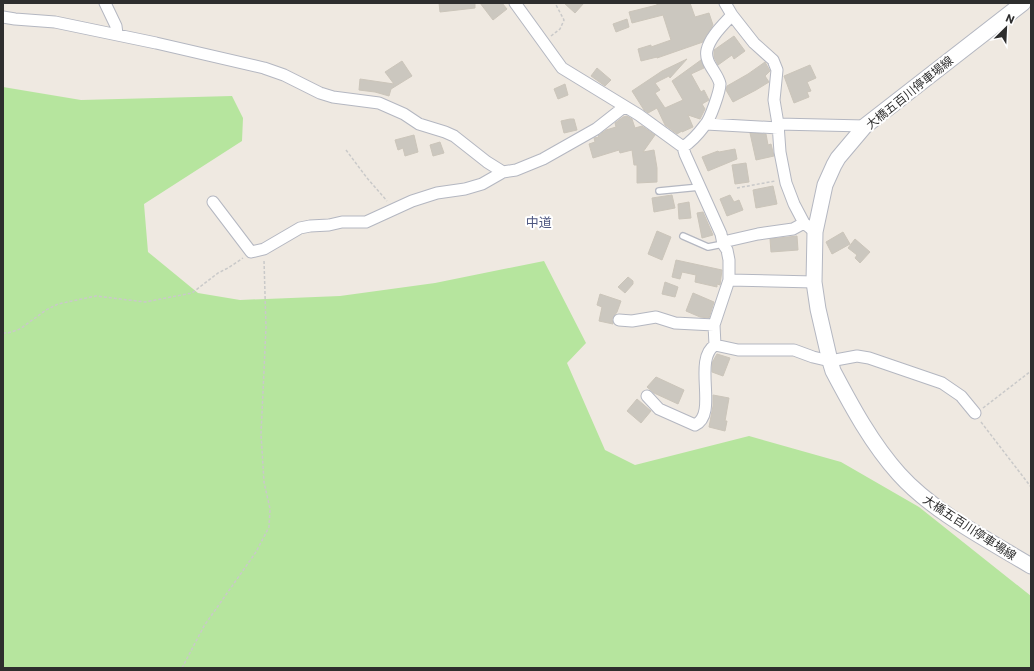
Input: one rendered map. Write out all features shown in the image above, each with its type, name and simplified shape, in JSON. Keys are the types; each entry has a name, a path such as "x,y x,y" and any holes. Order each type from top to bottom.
{"main road":[{"name":"大橋五百川停車場線","path":"1023,3 865,126 838,158 829,174 822,198 810,227 814,282 818,309 830,361 838,381 880,452 900,475 918,492 940,509 1031,566"}],"street":[{"path":"105,3 116,26 117,34"},
{"path":"515,3 562,68 639,115 683,147 721,234 729,260 729,280 714,325 715,345"},
{"path":"723,243 758,234 810,227 794,204 785,180 774,100 777,70 773,60 754,43 732,15 725,3"},
{"path":"683,147 706,124 718,94 720,83 708,59 706,51 710,42 732,15"},
{"path":"3,17 55,22 117,34 264,68 284,75 320,93 333,97 369,101 385,105 404,114 419,124 454,136 487,162 503,172"},
{"path":"213,202 251,252 264,249 300,228 342,222 366,222 412,201 437,193 464,189 482,184 503,172 516,170 543,159 596,129 624,107"},
{"path":"706,124 865,126"},
{"path":"729,280 814,282"},
{"path":"618,320 632,321 656,317 675,323 714,325"},
{"path":"715,345 738,350 794,350 830,361 858,356 869,358 950,387 961,396 975,413"},
{"path":"647,396 659,409 695,425 698,424 702,418 705,408 705,373 707,356 711,348 715,345"}],"lane":[{"path":"660,191 700,187"},
{"path":"683,236 708,247 723,243"}],"path":[{"path":"544,43 560,29 564,20 555,3"},
{"path":"346,150 393,209"},
{"path":"737,188 785,180"},
{"path":"182,668 204,626 256,552 269,527 270,509 264,482 262,434 266,327 264,249"},
{"path":"3,333 20,329 46,310 58,304 96,296 145,302 192,293 218,273 251,252"},
{"path":"1031,371 975,413 1031,487"}],"green space":[{"path":"3,87 81,100 232,96 243,118 242,141 144,204 148,252 198,293 240,300 340,296 435,283 544,261 586,343 567,363 605,450 635,465 749,436 841,462 919,507 1031,596 1031,668 3,668"}],"building":[{"path":"439,3 475,3 475,8 440,12"},
{"path":"480,3 502,3 507,9 493,20"},
{"path":"564,3 584,3 575,13"},
{"path":"657,3 690,3 695,17 709,13 713,25 703,42 657,58 641,61 638,49 651,45 651,47 671,40 663,15 632,23 629,12 657,5"},
{"path":"627,19 629,27 616,32 613,24"},
{"path":"734,36 745,51 734,59 732,55 718,65 714,57 714,50"},
{"path":"687,59 670,78 669,76 655,83 660,90 655,93 665,108 683,100 672,81 701,60 704,68 691,74 701,92 704,90 709,100 702,104 705,109 700,119 688,115 693,127 677,134 665,125 657,108 648,113 644,110 632,91 662,71"},
{"path":"402,61 412,76 391,89 389,96 359,90 360,79 394,84 385,72"},
{"path":"765,62 770,71 765,76 769,82 733,102 726,90 727,86"},
{"path":"810,65 816,78 807,82 811,91 807,92 809,97 794,103 784,76"},
{"path":"597,68 611,80 605,86 591,76"},
{"path":"565,84 568,95 558,99 554,89"},
{"path":"627,116 632,119 635,128 642,126 655,135 643,152 654,150 657,168 657,182 637,183 637,165 634,165 632,150 620,153 619,150 593,158 589,144 595,142 594,138 599,137 598,136 606,130 616,127 615,123"},
{"path":"574,119 577,130 564,133 561,121"},
{"path":"750,133 766,134 768,145 771,144 774,156 756,160"},
{"path":"414,135 418,152 405,156 403,148 398,150 395,140"},
{"path":"440,142 444,153 433,156 430,145"},
{"path":"735,149 737,159 708,171 702,157 718,151"},
{"path":"746,163 749,182 735,184 732,165"},
{"path":"773,186 777,204 756,208 753,190"},
{"path":"672,195 675,208 654,212 652,198"},
{"path":"730,195 734,202 739,200 743,210 727,216 720,199"},
{"path":"689,202 691,218 679,219 678,204"},
{"path":"703,212 713,235 702,238 697,213"},
{"path":"657,231 671,237 662,260 648,254"},
{"path":"843,232 850,244 832,254 826,242"},
{"path":"797,236 798,250 771,252 770,239"},
{"path":"855,239 870,252 860,263 855,258 857,255 848,248"},
{"path":"676,260 722,270 720,285 717,284 717,287 695,282 696,275 682,272 680,279 672,277"},
{"path":"628,277 633,281 633,284 625,293 618,287"},
{"path":"665,282 678,287 675,297 662,294"},
{"path":"693,293 714,302 709,318 700,317 686,311"},
{"path":"600,294 621,301 617,312 612,319 613,324 599,321 602,307 597,305"},
{"path":"717,354 730,358 723,376 712,372 712,363"},
{"path":"656,377 684,390 678,404 654,393 647,387"},
{"path":"713,395 729,398 725,421 727,421 725,431 709,427 713,406"},
{"path":"637,399 651,411 641,423 627,411"}],"district":[{"name":"中道","path":"539,222"}]}
